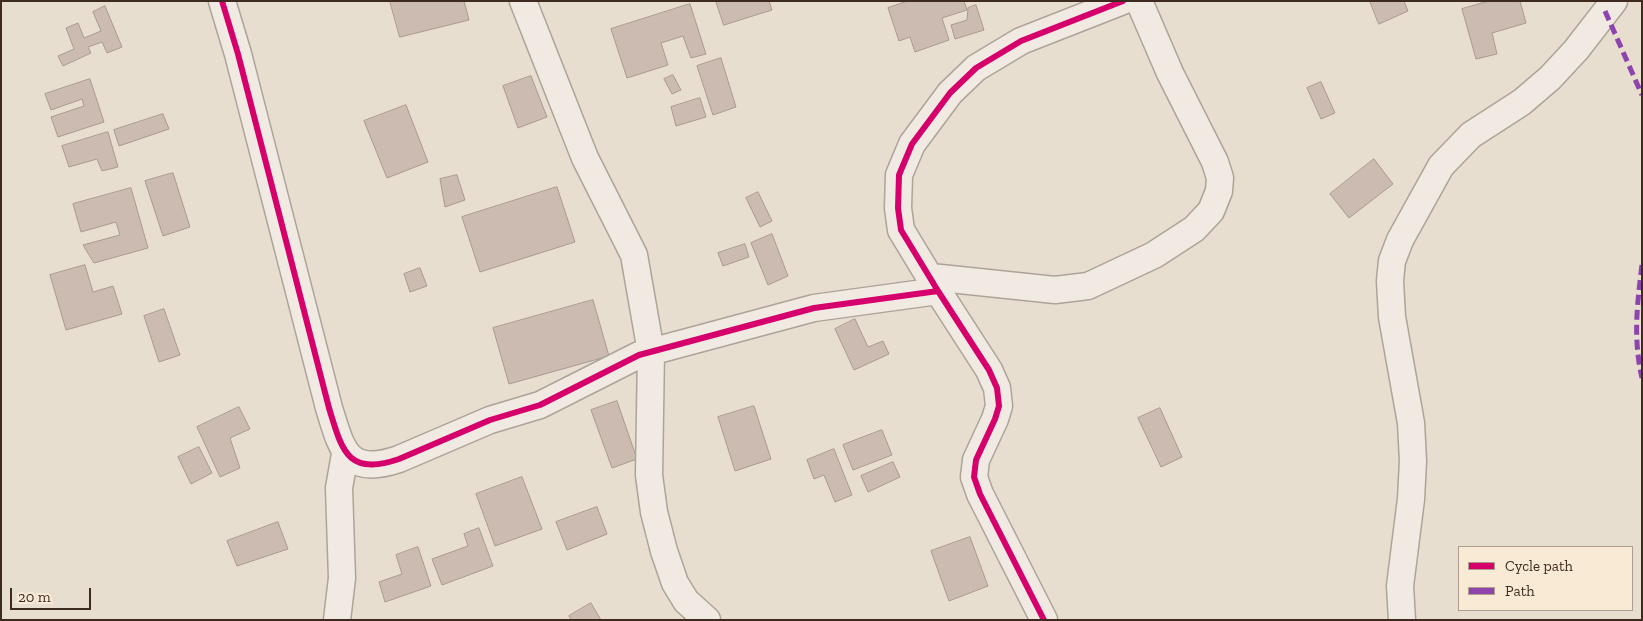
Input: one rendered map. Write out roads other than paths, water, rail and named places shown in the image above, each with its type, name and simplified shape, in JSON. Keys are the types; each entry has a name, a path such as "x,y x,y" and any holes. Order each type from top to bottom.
{"street":[{"path":"222,1 238,54 339,442 345,454 368,466 384,464 490,420 540,404 615,366 651,352 814,308 935,284 1055,290 1088,286 1154,255 1194,229 1211,211 1219,191 1220,178 1215,162 1170,73 1139,1"},
{"path":"523,1 585,158 634,255 651,352 648,475 654,512 675,583 698,618"},
{"path":"1044,620 980,494 974,476 976,460 999,406 997,388 989,370 901,230 898,208 899,175 912,144 950,92 976,68 1021,41 1123,1"},
{"path":"1402,620 1400,586 1411,499 1413,461 1411,423 1392,318 1390,281 1392,261 1400,240 1441,166 1471,135 1522,102 1550,78 1576,50 1614,1"},
{"path":"337,620 342,578 339,488 345,454"}]}
